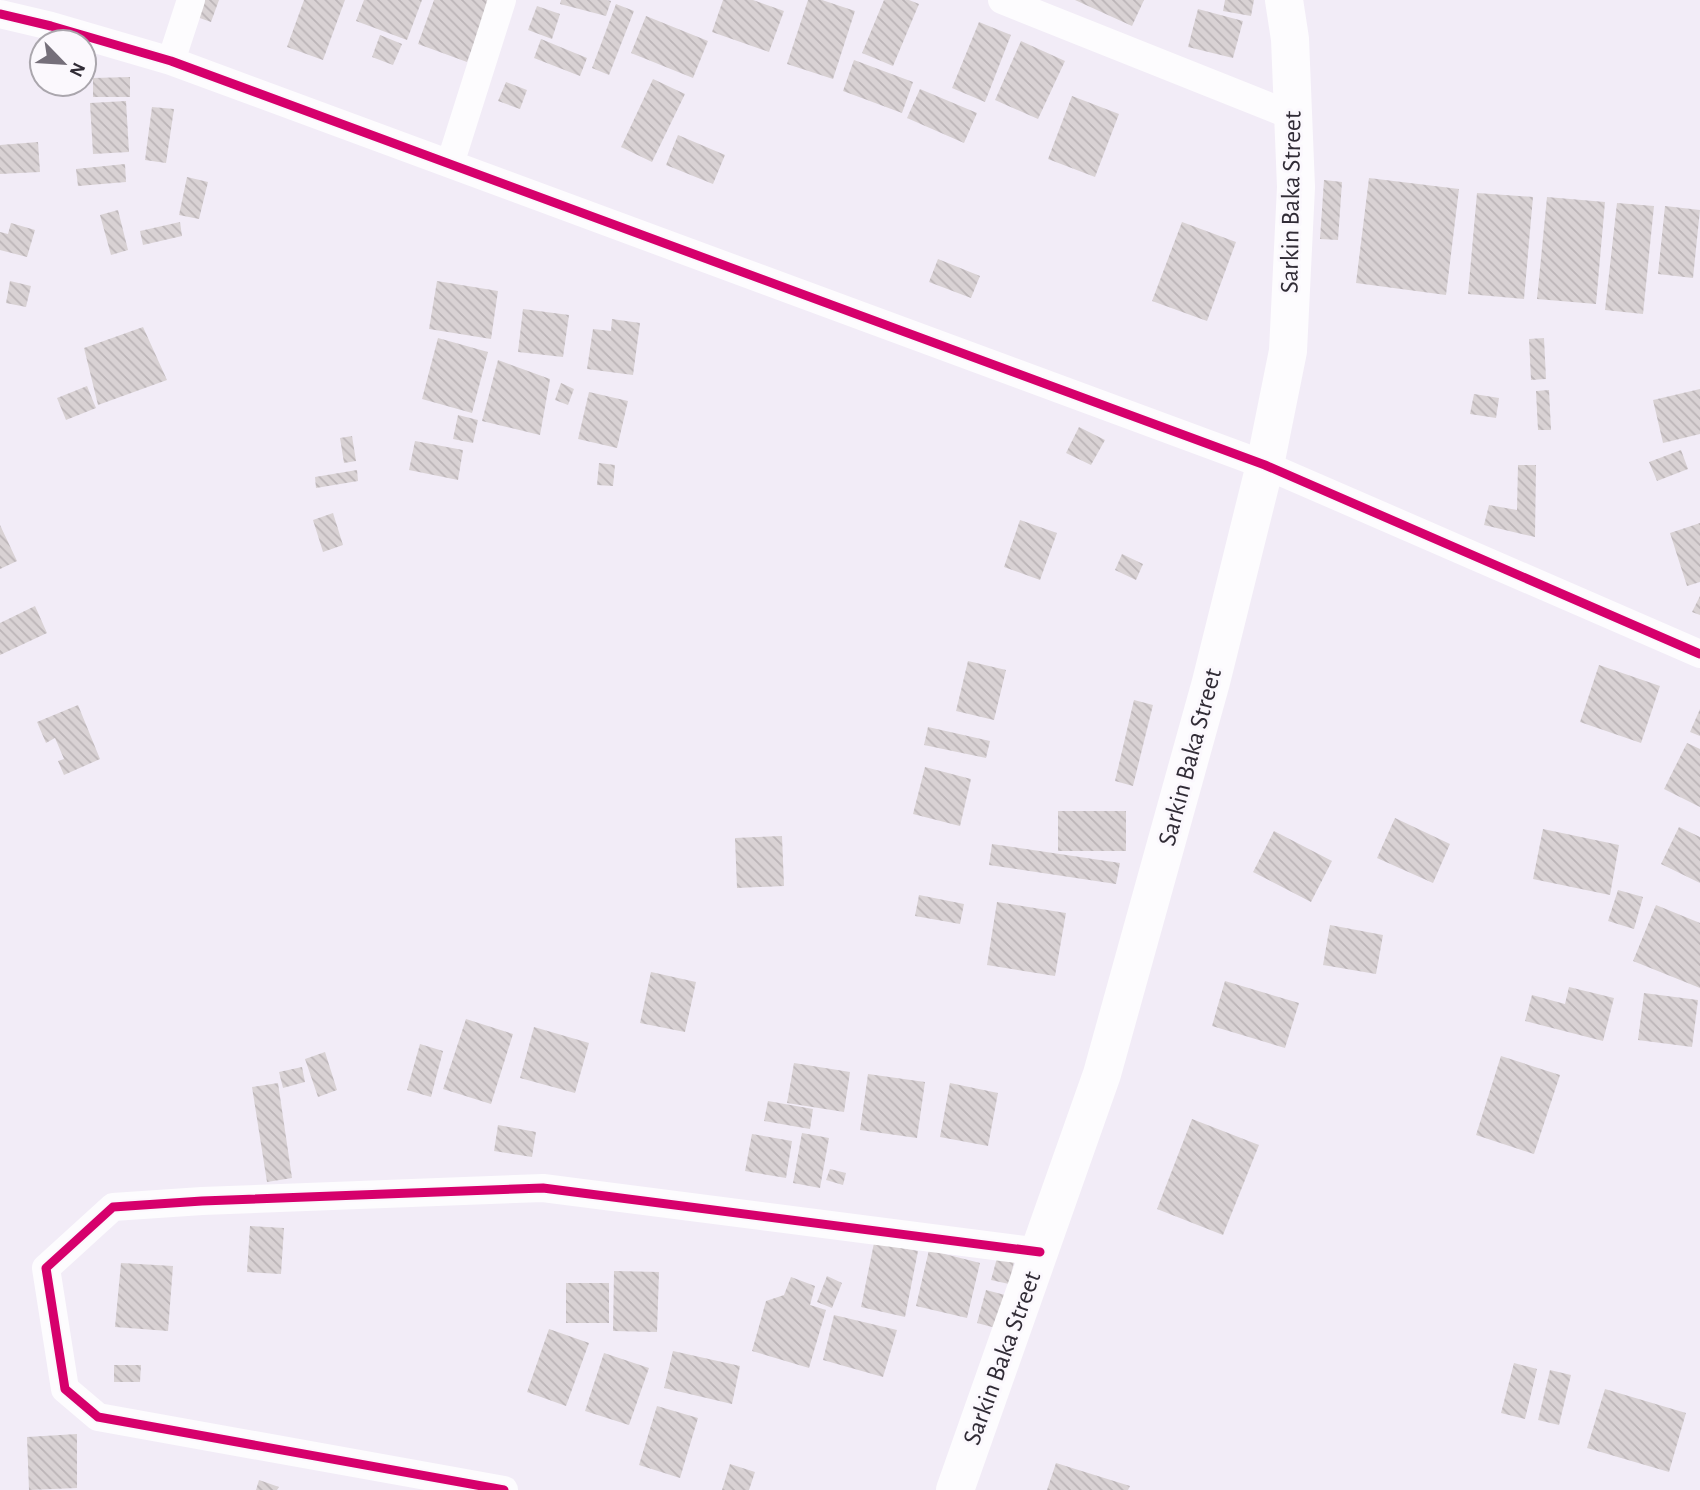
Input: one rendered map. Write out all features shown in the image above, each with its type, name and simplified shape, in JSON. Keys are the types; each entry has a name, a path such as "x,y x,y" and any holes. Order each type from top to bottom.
{"street":[{"path":"171,61 191,0"},
{"path":"450,164 502,0"},
{"path":"1002,0 1293,116"},
{"name":"Sarkin Baka Street","path":"956,1490 1102,1074 1211,682 1265,465 1288,351 1296,187 1290,38 1284,0"},
{"path":"0,14 171,61 1265,465 1700,654"},
{"path":"504,1490 98,1417 65,1390 46,1268 113,1207 543,1188 1040,1252"}],"building":[{"path":"200,0 219,0 211,22 194,16"},
{"path":"304,0 345,0 323,60 287,47"},
{"path":"364,0 422,0 407,40 356,21"},
{"path":"434,0 490,0 467,62 418,44"},
{"path":"561,0 611,1 606,16 560,4"},
{"path":"723,0 753,0 784,11 769,52 712,32"},
{"path":"808,0 822,0 855,11 833,79 787,64"},
{"path":"884,0 909,0 919,4 893,66 862,53"},
{"path":"1075,0 1144,0 1132,26"},
{"path":"1225,0 1254,0 1251,16 1223,11"},
{"path":"616,4 634,11 609,75 592,68"},
{"path":"537,6 560,14 552,39 528,30"},
{"path":"1198,9 1243,21 1233,58 1188,47"},
{"path":"646,16 708,41 693,78 631,53"},
{"path":"979,22 1011,35 985,102 952,88"},
{"path":"380,35 402,44 393,65 372,57"},
{"path":"541,39 587,58 580,76 534,58"},
{"path":"1021,41 1065,61 1038,119 995,100"},
{"path":"854,60 913,82 902,113 843,91"},
{"path":"130,77 130,97 98,97 98,78"},
{"path":"653,79 685,94 652,162 621,147"},
{"path":"506,82 527,90 520,109 498,101"},
{"path":"920,89 977,113 964,143 907,118"},
{"path":"1072,96 1119,114 1095,177 1048,159"},
{"path":"126,101 129,152 93,154 90,103"},
{"path":"152,107 174,109 166,163 145,160"},
{"path":"678,135 725,155 713,184 666,165"},
{"path":"38,142 40,172 0,174 0,145"},
{"path":"125,164 126,182 78,186 76,169"},
{"path":"187,177 208,182 199,219 179,215"},
{"path":"1369,178 1459,189 1446,295 1356,283"},
{"path":"1324,180 1342,182 1338,240 1320,239"},
{"path":"1477,193 1533,197 1524,299 1468,294"},
{"path":"1547,197 1605,202 1596,304 1537,299"},
{"path":"1617,203 1654,206 1643,314 1605,310"},
{"path":"1665,206 1700,210 1693,278 1658,274"},
{"path":"118,210 128,250 111,255 100,215"},
{"path":"180,222 182,236 143,245 140,231"},
{"path":"1182,222 1236,242 1207,321 1152,301"},
{"path":"11,223 35,230 27,257 0,250 0,232 8,234"},
{"path":"938,259 980,276 971,298 929,282"},
{"path":"10,281 31,286 26,307 6,303"},
{"path":"437,281 498,291 491,339 429,329"},
{"path":"523,309 569,315 563,357 518,352"},
{"path":"612,319 640,323 633,375 587,369 593,329 611,331"},
{"path":"143,327 167,380 98,405 84,348"},
{"path":"438,338 488,352 472,413 422,399"},
{"path":"1544,338 1546,379 1531,380 1529,339"},
{"path":"498,360 550,379 540,435 482,421"},
{"path":"561,383 574,389 568,405 555,400"},
{"path":"87,386 96,408 66,420 57,398"},
{"path":"1700,389 1700,434 1663,443 1653,400"},
{"path":"1549,390 1551,430 1538,430 1536,391"},
{"path":"589,392 628,401 617,448 578,439"},
{"path":"1474,394 1499,398 1496,418 1470,414"},
{"path":"458,415 478,420 473,443 453,439"},
{"path":"1079,427 1105,440 1091,465 1066,453"},
{"path":"352,436 356,461 344,463 340,438"},
{"path":"415,441 463,450 458,480 409,470"},
{"path":"1681,450 1688,469 1657,481 1649,462"},
{"path":"599,463 615,465 613,486 597,485"},
{"path":"1518,465 1536,465 1535,537 1484,525 1489,505 1517,510"},
{"path":"357,470 358,481 316,488 315,477"},
{"path":"333,513 343,545 323,552 313,520"},
{"path":"1020,520 1057,533 1040,580 1004,567"},
{"path":"1700,523 1700,582 1687,586 1670,533"},
{"path":"0,525 17,561 0,569"},
{"path":"1122,554 1143,564 1136,580 1115,570"},
{"path":"1700,596 1700,615 1692,612"},
{"path":"35,606 47,633 0,655 0,623"},
{"path":"968,661 1006,670 994,720 956,711"},
{"path":"1599,665 1660,686 1641,743 1580,722"},
{"path":"1134,700 1153,705 1133,786 1115,781"},
{"path":"78,705 100,759 64,775 58,761 64,759 55,738 46,743 37,722"},
{"path":"1700,709 1700,736 1690,732"},
{"path":"928,727 990,741 986,758 924,745"},
{"path":"1687,743 1700,749 1700,807 1664,789"},
{"path":"925,767 971,779 960,826 913,814"},
{"path":"1058,811 1126,811 1126,851 1058,851"},
{"path":"1395,818 1450,844 1433,883 1377,858"},
{"path":"1679,827 1700,837 1700,883 1661,864"},
{"path":"1543,829 1619,845 1610,895 1533,879"},
{"path":"1274,831 1332,861 1311,902 1253,872"},
{"path":"782,836 784,886 737,888 735,838"},
{"path":"992,844 1120,863 1116,884 989,865"},
{"path":"1618,890 1643,897 1634,929 1608,921"},
{"path":"919,895 964,904 960,924 915,916"},
{"path":"997,902 1066,913 1055,976 987,965"},
{"path":"1656,905 1700,923 1700,988 1633,961"},
{"path":"1330,925 1383,935 1376,974 1323,965"},
{"path":"651,972 696,982 685,1032 640,1023"},
{"path":"1225,981 1299,1003 1285,1048 1212,1026"},
{"path":"1569,987 1614,998 1603,1041 1525,1021 1532,995 1565,1004"},
{"path":"1644,993 1698,1000 1692,1047 1638,1040"},
{"path":"466,1019 513,1034 491,1104 443,1089"},
{"path":"534,1027 589,1043 575,1093 520,1078"},
{"path":"420,1044 443,1051 431,1097 407,1090"},
{"path":"325,1052 337,1090 318,1097 305,1059"},
{"path":"1501,1056 1560,1075 1534,1154 1476,1135"},
{"path":"794,1063 850,1072 844,1112 787,1103"},
{"path":"302,1067 305,1082 283,1088 279,1072"},
{"path":"868,1074 925,1082 917,1138 860,1130"},
{"path":"278,1083 292,1178 267,1182 252,1087"},
{"path":"950,1083 998,1093 988,1146 940,1137"},
{"path":"768,1101 813,1109 810,1129 764,1121"},
{"path":"1192,1119 1259,1145 1223,1235 1157,1209"},
{"path":"498,1125 536,1132 532,1157 494,1151"},
{"path":"802,1133 829,1138 820,1188 793,1183"},
{"path":"752,1134 792,1141 786,1178 745,1171"},
{"path":"830,1169 846,1173 843,1185 826,1180"},
{"path":"250,1226 284,1228 281,1274 247,1272"},
{"path":"874,1243 918,1251 905,1317 861,1307"},
{"path":"929,1250 980,1263 967,1318 916,1306"},
{"path":"997,1258 1014,1262 1009,1284 991,1280"},
{"path":"121,1263 173,1266 168,1331 115,1327"},
{"path":"614,1271 659,1272 657,1332 613,1331"},
{"path":"827,1276 842,1283 832,1308 817,1302"},
{"path":"791,1277 815,1286 810,1305 826,1310 809,1368 752,1351 766,1301 784,1295"},
{"path":"566,1283 609,1283 609,1323 566,1323"},
{"path":"986,1290 1005,1295 996,1328 977,1323"},
{"path":"834,1315 897,1330 883,1377 823,1360"},
{"path":"549,1329 589,1343 566,1406 527,1392"},
{"path":"673,1351 740,1366 732,1404 664,1388"},
{"path":"604,1353 649,1368 629,1425 585,1411"},
{"path":"1514,1363 1537,1369 1525,1419 1501,1413"},
{"path":"114,1365 141,1365 140,1382 114,1382"},
{"path":"1550,1370 1571,1375 1559,1425 1538,1420"},
{"path":"1605,1389 1686,1413 1669,1472 1587,1448"},
{"path":"657,1406 698,1418 680,1478 639,1465"},
{"path":"77,1434 77,1488 29,1490 27,1437"},
{"path":"1056,1463 1130,1486 1128,1490 1047,1490"},
{"path":"730,1464 755,1472 749,1490 722,1490"},
{"path":"259,1480 279,1487 277,1490 256,1490"}],"cycle path":[{"path":"0,14 171,61 1265,465 1700,654"},
{"path":"504,1490 98,1417 65,1389 46,1268 113,1207 543,1188 1040,1252"}]}
